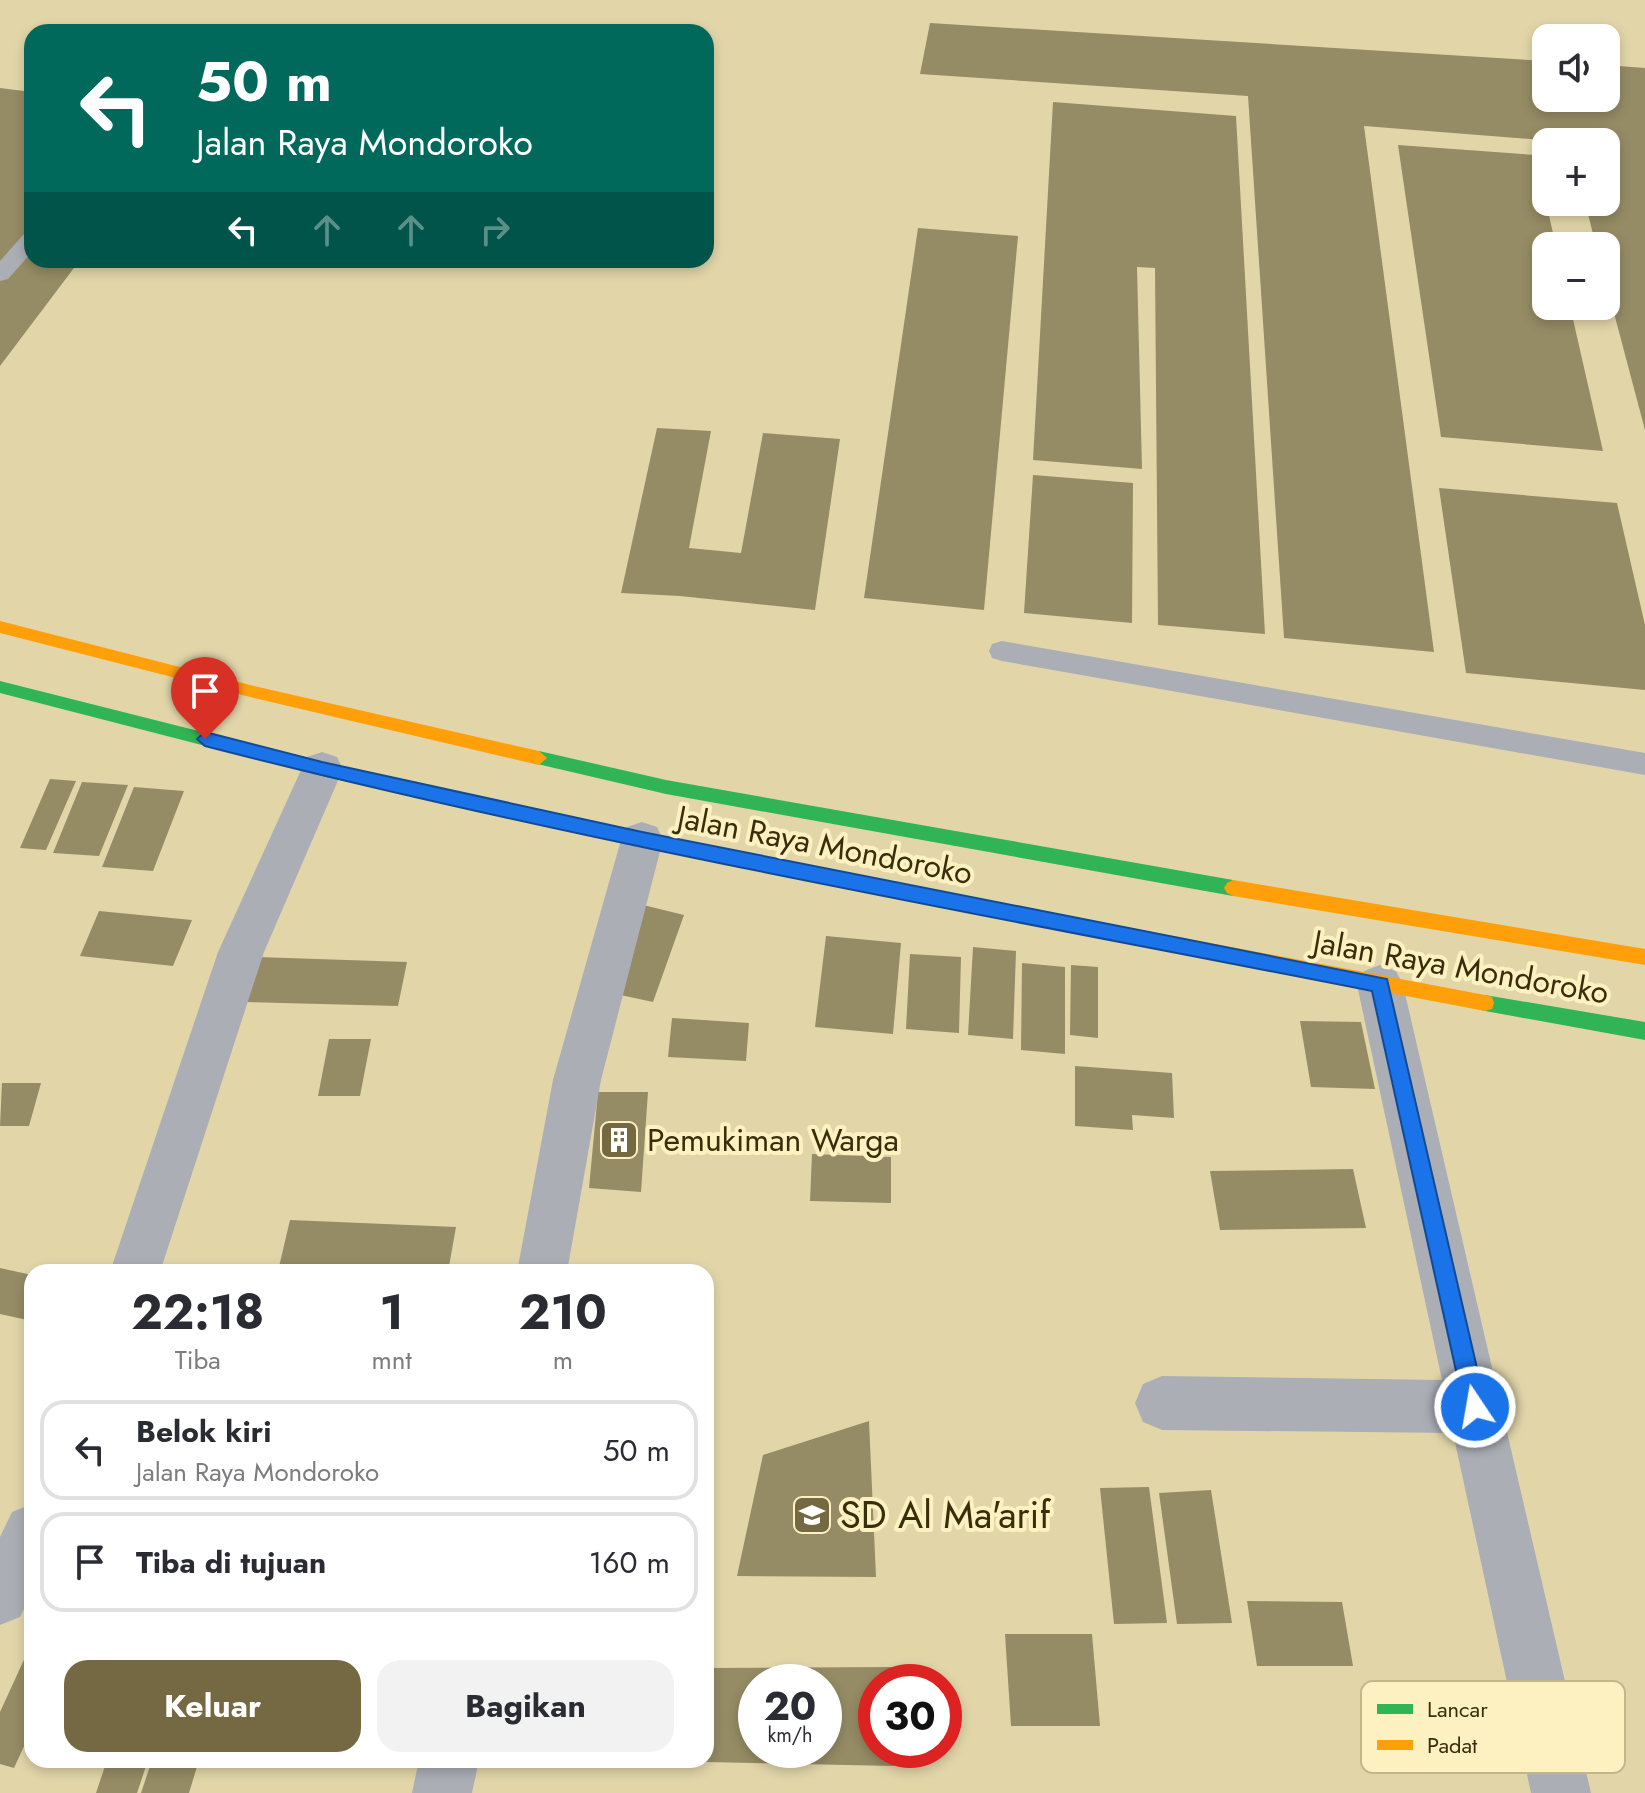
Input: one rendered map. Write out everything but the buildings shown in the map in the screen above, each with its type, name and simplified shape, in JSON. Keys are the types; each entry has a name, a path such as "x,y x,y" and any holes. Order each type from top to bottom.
{"highway":[{"name":"Jalan Raya Mondoroko","path":"0,627 254,692 666,787 1176,878 1645,957"},
{"name":"Jalan Raya Mondoroko","path":"0,687 322,769 642,840 1380,985 1645,1031"}],"street":[{"path":"138,1264 241,952 322,769"},
{"path":"543,1264 577,1080 642,840"},
{"path":"1380,985 1536,1681"},
{"path":"1162,1403 1475,1407"},
{"path":"0,1597 24,1548"},
{"path":"442,1793 447,1768"},
{"path":"1557,1773 1561,1793"}],"lane":[{"path":"0,274 24,248"},
{"path":"1002,651 1645,764"}],"traffic: fast":[{"path":"0,687 322,769 642,840 1083,927"},
{"path":"539,758 666,787 1233,888"},
{"path":"1485,1003 1645,1031"}],"traffic: slow":[{"path":"0,627 254,692 539,758"},
{"path":"1233,888 1645,957"},
{"path":"1083,927 1485,1003"}],"place":[{"name":"Pemukiman Warga","path":"619,1140"},
{"name":"SD Al Ma'arif","path":"812,1515"}],"route":[{"path":"205,739 322,769 642,840 1380,985 1475,1407"}]}
